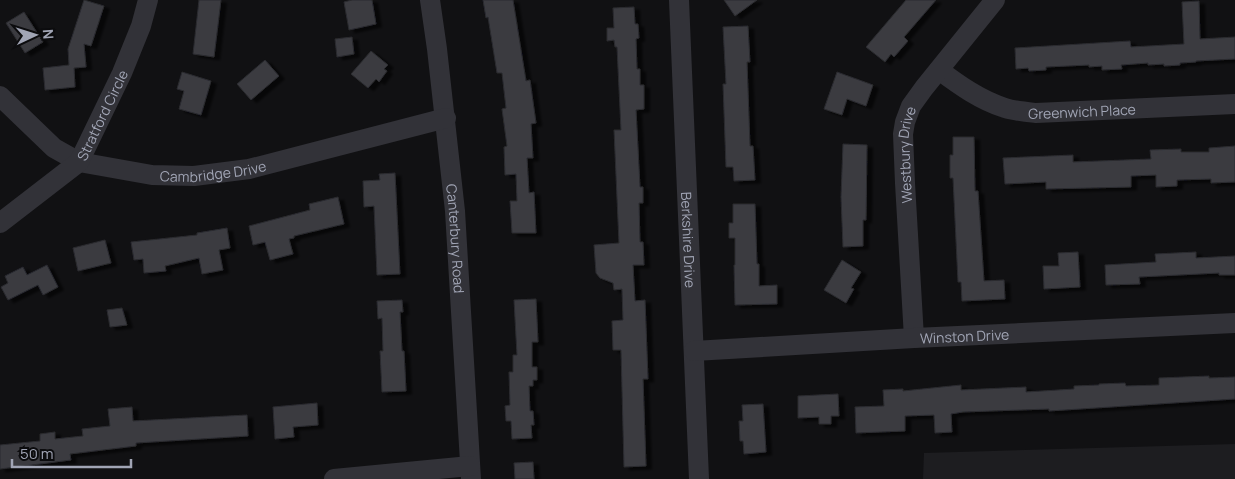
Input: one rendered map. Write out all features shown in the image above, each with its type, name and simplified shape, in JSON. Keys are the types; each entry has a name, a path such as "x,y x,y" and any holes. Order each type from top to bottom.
{"street":[{"name":"Stratford Circle","path":"0,223 79,162 122,73 141,26 148,0"},
{"name":"Canterbury Road","path":"430,0 446,118 455,211 470,472"},
{"name":"Berkshire Drive","path":"678,0 699,479"},
{"name":"Westbury Drive","path":"914,338 903,134 905,122 911,106 995,0"},
{"name":"Greenwich Place","path":"939,70 968,91 994,104 1007,109 1036,113 1235,104"},
{"name":"Cambridge Drive","path":"0,96 54,148 79,162 152,175 194,176 248,169 446,118"},
{"name":"Winston Drive","path":"694,351 914,338 1235,323"},
{"path":"334,479 470,472"}],"shaded area":[{"path":"1235,444 1235,479 923,479 924,453"}],"building":[{"path":"84,0 104,6 91,46 84,44 86,67 74,68 75,87 45,90 43,68 69,65 68,49"},
{"path":"199,0 221,0 214,57 193,54"},
{"path":"372,0 376,24 349,30 344,2"},
{"path":"483,0 513,0 526,81 530,80 536,123 531,124 533,158 527,158 529,193 534,192 536,233 512,233 510,201 517,201 516,174 505,175 504,147 507,146 502,109 506,108 502,73 497,73 488,17 486,18"},
{"path":"724,0 757,0 735,16"},
{"path":"906,0 936,0 904,37 908,41 894,57 891,54 885,62 866,47"},
{"path":"1199,1 1200,39 1235,37 1235,59 1196,61 1164,66 1164,64 1148,65 1148,63 1121,65 1122,69 1102,70 1102,66 1089,67 1089,65 1046,67 1046,70 1029,71 1028,68 1016,69 1015,48 1130,41 1131,47 1184,44 1182,2"},
{"path":"634,7 635,24 638,24 639,38 636,39 637,69 640,69 640,85 644,85 644,109 636,110 640,187 643,187 643,203 639,203 640,242 643,242 644,265 633,265 635,301 645,300 648,379 643,379 646,466 624,467 621,350 613,350 612,321 623,320 622,289 614,290 613,283 600,278 596,273 594,245 619,243 614,130 621,130 617,47 615,47 614,40 607,41 607,28 614,28 613,8"},
{"path":"24,12 43,42 25,53 6,23"},
{"path":"748,26 750,62 747,62 750,146 753,146 755,180 734,181 733,167 726,167 723,84 726,84 723,27"},
{"path":"352,37 354,54 337,57 335,39"},
{"path":"371,51 388,65 384,69 387,71 379,82 376,79 368,88 351,74"},
{"path":"265,60 279,76 251,100 237,84"},
{"path":"182,72 211,81 201,115 179,109 184,91 177,89"},
{"path":"837,72 873,85 866,106 847,99 842,115 824,109"},
{"path":"953,137 974,137 975,191 978,191 984,281 1004,280 1005,299 962,301 961,282 958,282 953,178 950,178 950,155 953,155"},
{"path":"843,144 867,145 866,220 863,220 863,246 843,247 841,197"},
{"path":"1235,146 1235,182 1211,183 1211,179 1177,180 1177,186 1156,187 1156,175 1131,176 1131,187 1046,189 1046,182 1005,184 1003,158 1073,155 1073,162 1151,159 1150,150 1181,149 1181,152 1209,152 1209,148"},
{"path":"395,173 400,274 377,275 374,206 364,207 363,181 380,180 379,174"},
{"path":"338,197 344,224 294,236 294,238 289,239 293,254 270,260 265,242 253,245 249,226 310,210 309,204"},
{"path":"733,204 755,204 759,286 777,285 777,304 735,305 735,238 729,238 729,223 733,223"},
{"path":"227,228 230,248 219,250 223,270 202,274 199,258 165,266 166,271 144,273 143,259 134,260 131,242 197,235 197,233"},
{"path":"105,240 111,263 78,271 73,248"},
{"path":"1078,252 1080,287 1044,289 1043,266 1059,266 1058,253"},
{"path":"1196,252 1196,258 1235,256 1235,275 1219,275 1219,273 1139,277 1140,284 1106,285 1105,265 1156,262 1155,254"},
{"path":"842,260 861,272 851,288 854,289 846,303 824,290"},
{"path":"47,265 58,287 43,295 38,285 8,300 1,287 8,283 5,276 23,267 27,275"},
{"path":"536,299 538,342 532,342 532,367 537,367 537,380 533,380 533,386 529,386 530,411 533,411 534,425 531,425 532,438 512,439 511,421 506,421 505,406 510,405 509,372 513,372 513,355 517,355 514,300"},
{"path":"402,300 403,312 400,312 406,391 382,392 380,351 383,351 382,318 378,319 377,301"},
{"path":"122,308 127,325 110,327 107,310"},
{"path":"1209,376 1209,378 1235,377 1235,399 1049,411 1049,409 963,412 951,414 952,432 935,433 934,415 905,416 905,431 856,433 855,407 884,406 883,390 903,389 903,391 961,385 961,390 1026,387 1026,392 1074,389 1074,386 1099,384 1125,383 1126,386 1159,385 1159,378"},
{"path":"838,394 839,416 831,416 831,424 819,424 819,417 798,418 798,396"},
{"path":"317,403 318,425 293,427 294,437 275,439 273,407"},
{"path":"763,404 766,452 744,454 743,441 740,441 739,421 743,421 742,405"},
{"path":"132,407 133,421 247,415 248,436 136,443 136,446 70,454 71,460 0,469 0,445 40,441 40,434 55,432 55,439 83,436 82,429 110,426 108,409"},
{"path":"533,462 534,479 515,479 514,463"}]}
